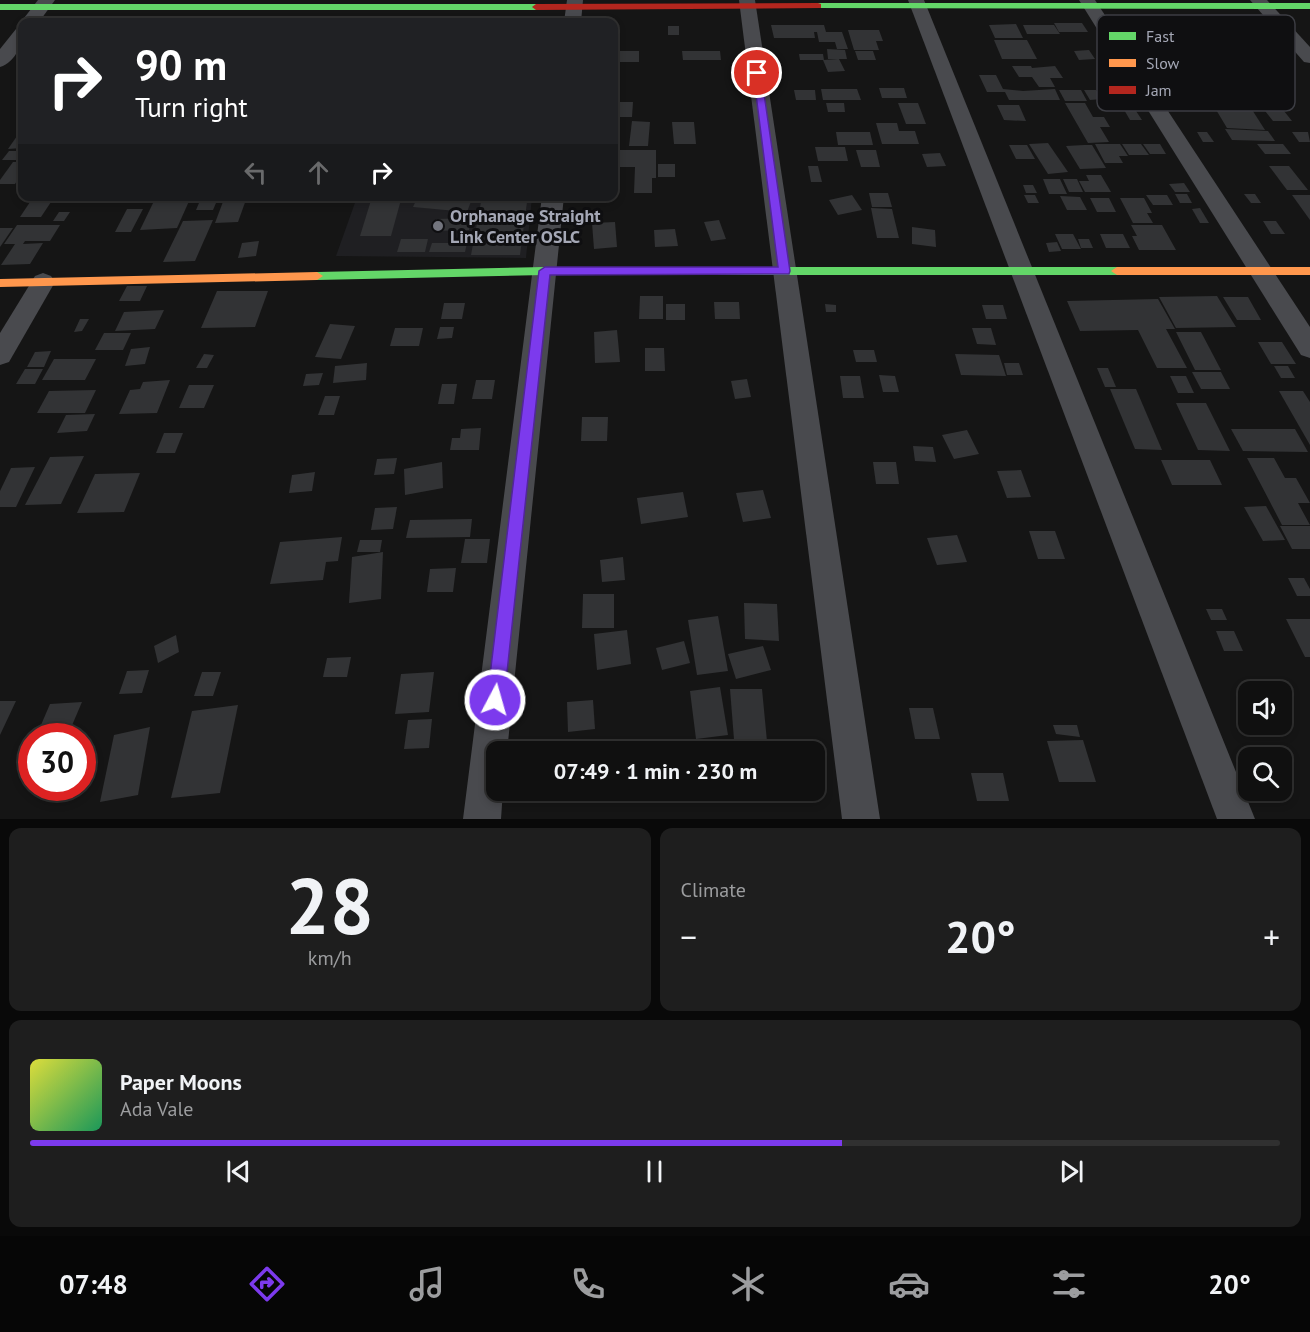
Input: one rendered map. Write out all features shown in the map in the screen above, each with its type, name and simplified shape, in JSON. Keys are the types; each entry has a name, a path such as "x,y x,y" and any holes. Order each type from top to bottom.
{"street":[{"path":"0,7 44,3 404,4 574,10 747,4 918,3 1261,3 1310,6"},
{"path":"33,18 44,3"},
{"path":"918,3 1236,819"},
{"path":"1261,3 1272,15"},
{"path":"747,4 861,819"},
{"path":"0,61 18,38"},
{"path":"1295,41 1310,58"},
{"path":"1158,111 1310,348"},
{"path":"482,819 552,201"},
{"path":"0,283 545,271 1310,271"},
{"path":"0,355 43,282"}],"shaded area":[{"name":"Orphanage Straight Link Center OSLC","path":"356,201 532,201 526,258 336,256"}],"building":[{"path":"1054,23 1082,23 1088,32 1059,32"},
{"path":"1016,24 1023,38 995,38 989,25"},
{"path":"771,25 824,25 826,32 842,32 848,49 837,49 835,42 819,42 817,32 814,32 815,38 774,38"},
{"path":"1023,25 1054,25 1060,34 1027,34"},
{"path":"668,26 679,26 679,35 668,35"},
{"path":"848,30 879,30 883,41 876,41 879,50 854,50"},
{"path":"994,40 1027,40 1037,59 1002,59"},
{"path":"827,49 845,50 847,59 828,59"},
{"path":"1089,50 1095,59 1079,60 1074,51"},
{"path":"618,51 639,51 639,62 618,62"},
{"path":"682,51 720,51 721,60 683,60"},
{"path":"855,51 873,51 876,60 858,60"},
{"path":"799,54 823,54 824,60 800,60"},
{"path":"839,59 845,71 828,72 823,60"},
{"path":"1012,66 1031,66 1032,68 1055,66 1063,78 1050,78 1055,87 1039,87 1032,77 1019,77"},
{"path":"979,75 996,75 1003,89 1023,91 1055,89 1060,100 1009,100 1005,92 987,92"},
{"path":"879,88 904,88 907,98 882,98"},
{"path":"821,89 857,89 861,100 823,100"},
{"path":"794,90 815,90 816,100 796,100"},
{"path":"1059,90 1081,90 1087,101 1065,101"},
{"path":"1084,90 1096,90 1097,99 1090,100"},
{"path":"618,102 633,102 632,117 618,117"},
{"path":"826,103 844,103 845,112 828,112"},
{"path":"898,103 918,103 926,124 906,124"},
{"path":"1065,103 1085,103 1093,117 1104,117 1110,127 1100,127 1109,142 1088,143"},
{"path":"997,105 1019,105 1026,121 1004,120"},
{"path":"1125,111 1136,111 1142,120 1130,120"},
{"path":"1217,111 1253,111 1265,130 1227,128"},
{"path":"1265,111 1284,111 1292,121 1273,121"},
{"path":"632,121 650,122 648,146 629,146"},
{"path":"672,122 694,122 696,144 674,144"},
{"path":"876,123 897,123 899,131 915,131 919,144 882,144"},
{"path":"1225,129 1268,131 1275,141 1232,140"},
{"path":"836,132 870,132 873,145 838,145"},
{"path":"1197,132 1207,132 1214,142 1203,142"},
{"path":"1292,132 1308,132 1310,142 1299,142"},
{"path":"17,136 18,136 18,148 8,149"},
{"path":"1048,143 1068,172 1048,174 1029,144"},
{"path":"1095,144 1120,144 1128,156 1119,156 1123,163 1105,163"},
{"path":"1122,144 1141,144 1149,155 1129,155"},
{"path":"1143,144 1160,144 1166,154 1150,154"},
{"path":"1257,144 1283,144 1291,154 1265,154"},
{"path":"1009,145 1027,145 1035,159 1016,159"},
{"path":"1092,145 1106,168 1080,169 1066,146"},
{"path":"815,147 845,147 848,161 818,161"},
{"path":"620,150 656,150 656,178 652,178 652,193 634,193 635,167 620,167"},
{"path":"856,150 876,150 880,167 861,167"},
{"path":"9,151 18,151 18,160 2,160"},
{"path":"940,153 946,166 927,167 922,154"},
{"path":"13,162 18,162 18,180 15,184 0,184 0,180"},
{"path":"658,164 675,164 675,177 658,177"},
{"path":"808,166 818,166 822,182 811,182"},
{"path":"1269,166 1289,166 1308,190 1287,190"},
{"path":"1086,175 1101,175 1111,192 1085,192 1079,181 1089,181"},
{"path":"1043,179 1060,179 1067,194 1049,194"},
{"path":"1063,179 1077,179 1083,192 1069,192"},
{"path":"1184,183 1190,192 1175,192 1169,184"},
{"path":"1023,185 1033,185 1037,193 1026,193"},
{"path":"869,193 888,193 892,207 872,207"},
{"path":"1175,194 1187,194 1192,203 1180,203"},
{"path":"1244,194 1255,194 1261,203 1251,203"},
{"path":"852,195 862,210 838,215 829,200"},
{"path":"1024,195 1035,195 1039,203 1028,203"},
{"path":"1146,195 1167,195 1173,205 1153,205"},
{"path":"1292,195 1310,195 1310,220"},
{"path":"1060,196 1080,197 1087,210 1067,210"},
{"path":"1090,198 1109,198 1116,212 1097,212"},
{"path":"1120,198 1144,198 1152,213 1147,213 1153,223 1133,223"},
{"path":"31,201 52,201 41,217 20,217"},
{"path":"154,201 189,201 177,228 140,230"},
{"path":"200,201 217,201 213,210 196,210"},
{"path":"223,201 246,201 238,222 215,223"},
{"path":"371,201 401,201 391,236 360,236"},
{"path":"416,201 471,201 467,212 413,207"},
{"path":"481,202 527,202 520,255 471,255"},
{"path":"871,208 892,209 899,238 877,238"},
{"path":"1200,208 1209,223 1200,223 1192,209"},
{"path":"127,209 143,209 131,232 115,232"},
{"path":"59,212 70,212 64,221 53,221"},
{"path":"471,218 469,230 434,231 436,219"},
{"path":"213,220 195,261 163,262 183,221"},
{"path":"719,220 726,239 711,241 704,222"},
{"path":"1263,221 1276,221 1285,234 1271,234"},
{"path":"615,222 617,247 594,249 592,223"},
{"path":"17,225 60,225 50,241 25,241 23,244 43,243 30,264 1,265 15,244 4,244"},
{"path":"1131,225 1162,225 1176,250 1139,250 1132,236 1137,236"},
{"path":"912,227 935,230 936,247 912,244"},
{"path":"0,228 13,228 0,247"},
{"path":"675,229 678,246 655,247 654,230"},
{"path":"1055,234 1073,234 1081,249 1062,249"},
{"path":"1100,234 1123,234 1130,248 1106,248"},
{"path":"401,239 428,239 425,252 397,252"},
{"path":"1078,239 1089,239 1093,248 1081,248"},
{"path":"259,241 256,256 238,258 242,243"},
{"path":"1057,242 1061,251 1049,252 1046,243"},
{"path":"432,243 467,243 465,252 429,252"},
{"path":"127,286 147,286 140,301 119,301"},
{"path":"217,291 268,291 255,327 201,328"},
{"path":"640,296 663,296 663,319 639,319"},
{"path":"1217,296 1236,327 1176,328 1159,297"},
{"path":"1223,297 1248,297 1261,320 1237,320"},
{"path":"1158,299 1175,329 1166,329 1187,368 1157,368 1138,330 1080,331 1067,301"},
{"path":"714,302 739,302 740,319 715,319"},
{"path":"444,303 465,303 462,319 441,319"},
{"path":"666,304 685,304 685,320 666,320"},
{"path":"825,304 836,305 836,312 826,312"},
{"path":"982,305 1003,305 1007,319 986,319"},
{"path":"164,310 155,329 115,331 124,312"},
{"path":"80,319 89,319 82,331 74,332"},
{"path":"330,324 355,326 341,359 315,357"},
{"path":"440,327 454,327 452,338 437,339"},
{"path":"395,328 423,328 419,346 390,346"},
{"path":"972,328 991,328 996,345 977,344"},
{"path":"617,330 620,362 595,363 594,332"},
{"path":"1176,332 1201,332 1221,370 1195,370"},
{"path":"104,333 131,333 123,350 95,350"},
{"path":"1258,342 1282,342 1296,364 1271,364"},
{"path":"150,347 145,364 125,366 131,349"},
{"path":"645,348 664,348 665,371 645,371"},
{"path":"853,350 874,350 877,362 856,362"},
{"path":"51,351 44,367 27,367 35,352"},
{"path":"204,354 214,355 207,368 196,368"},
{"path":"955,354 999,355 1006,376 961,375"},
{"path":"54,359 96,359 85,380 42,380"},
{"path":"367,363 366,380 333,383 335,366"},
{"path":"1004,363 1019,363 1023,375 1007,375"},
{"path":"1274,366 1288,366 1295,378 1281,378"},
{"path":"1097,368 1108,368 1116,387 1105,387"},
{"path":"25,369 43,369 35,384 16,384"},
{"path":"1192,372 1221,372 1230,389 1201,389"},
{"path":"323,373 319,385 303,386 306,374"},
{"path":"879,375 895,376 899,392 883,392"},
{"path":"840,376 860,376 864,398 843,398"},
{"path":"1170,376 1186,376 1194,393 1178,393"},
{"path":"747,379 751,397 735,399 731,381"},
{"path":"170,380 157,413 119,414 130,390 140,389 143,382"},
{"path":"476,380 495,380 492,399 472,399"},
{"path":"442,384 457,384 454,404 438,404"},
{"path":"189,385 214,385 204,408 179,408"},
{"path":"1110,389 1136,389 1162,450 1135,449"},
{"path":"96,390 85,413 37,413 49,391"},
{"path":"1279,391 1303,391 1310,402 1310,445"},
{"path":"325,396 340,396 334,415 318,415"},
{"path":"1176,403 1206,403 1230,451 1198,450"},
{"path":"95,414 87,431 57,433 66,415"},
{"path":"582,417 608,417 607,441 581,441"},
{"path":"481,428 479,450 450,450 452,438 460,438 461,429"},
{"path":"1231,429 1295,429 1308,452 1243,451"},
{"path":"967,430 979,454 954,459 942,435"},
{"path":"164,433 183,433 175,453 156,453"},
{"path":"913,446 933,447 936,462 915,461"},
{"path":"84,456 61,504 25,505 50,457"},
{"path":"397,458 394,474 374,475 377,459"},
{"path":"1247,458 1274,458 1285,478 1296,478 1310,503 1298,503 1310,525 1282,525"},
{"path":"1161,460 1210,460 1222,485 1172,485"},
{"path":"442,462 443,488 405,495 404,469"},
{"path":"873,462 896,462 899,484 876,484"},
{"path":"35,467 16,507 0,507 0,491 11,468"},
{"path":"1021,470 1031,497 1007,498 997,471"},
{"path":"315,472 312,491 289,493 292,475"},
{"path":"140,473 124,512 77,513 95,474"},
{"path":"763,490 771,518 743,522 736,493"},
{"path":"683,492 688,517 641,524 637,498"},
{"path":"1266,506 1285,540 1263,541 1244,507"},
{"path":"397,507 393,529 371,530 375,508"},
{"path":"472,519 470,537 406,538 410,520"},
{"path":"1280,526 1310,526 1310,549 1292,549"},
{"path":"1029,531 1055,531 1065,559 1038,559"},
{"path":"957,535 967,562 937,565 927,538"},
{"path":"342,537 338,561 326,562 323,580 270,584 280,542"},
{"path":"465,539 490,539 487,563 461,563"},
{"path":"360,540 382,540 380,552 357,552"},
{"path":"383,552 381,599 349,603 352,557"},
{"path":"623,557 625,580 602,582 600,560"},
{"path":"456,568 453,592 427,592 430,569"},
{"path":"1288,578 1304,578 1310,589 1310,596 1297,596"},
{"path":"583,594 614,594 614,628 582,628"},
{"path":"744,603 777,604 779,641 745,639"},
{"path":"1206,609 1222,609 1227,620 1211,620"},
{"path":"718,616 728,671 697,675 688,620"},
{"path":"1286,619 1310,619 1310,657 1305,657"},
{"path":"627,630 631,664 597,670 594,634"},
{"path":"1216,631 1234,631 1243,651 1224,651"},
{"path":"176,635 179,652 158,663 154,646"},
{"path":"684,641 690,663 662,670 656,648"},
{"path":"763,646 771,670 736,679 728,654"},
{"path":"351,657 347,677 323,677 327,658"},
{"path":"149,670 142,693 119,694 127,671"},
{"path":"202,672 221,672 213,696 194,696"},
{"path":"434,672 429,712 395,714 401,674"},
{"path":"720,687 728,735 696,739 690,691"},
{"path":"730,689 762,689 767,741 734,741"},
{"path":"593,700 595,729 568,732 567,702"},
{"path":"0,701 16,701 0,735"},
{"path":"82,702 73,723 42,723 50,704"},
{"path":"238,705 220,793 171,798 192,711"},
{"path":"909,708 933,708 940,739 915,739"},
{"path":"432,719 429,748 404,749 408,720"},
{"path":"1053,725 1077,725 1080,737 1056,734"},
{"path":"150,727 138,795 100,802 114,735"},
{"path":"1083,740 1096,782 1059,782 1047,741"},
{"path":"971,773 1003,773 1009,801 977,801"}],"traffic: fast":[{"path":"818,6 1310,6"},
{"path":"0,7 536,7"},
{"path":"317,276 545,271 1117,271"}],"traffic: slow":[{"path":"1117,271 1310,271"},
{"path":"0,283 317,276"}],"traffic: jam":[{"path":"536,7 818,6"}],"place":[{"name":"Orphanage Straight Link Center OSLC","path":"438,226"}],"route":[{"path":"495,700 545,271 784,271 757,73"}]}
